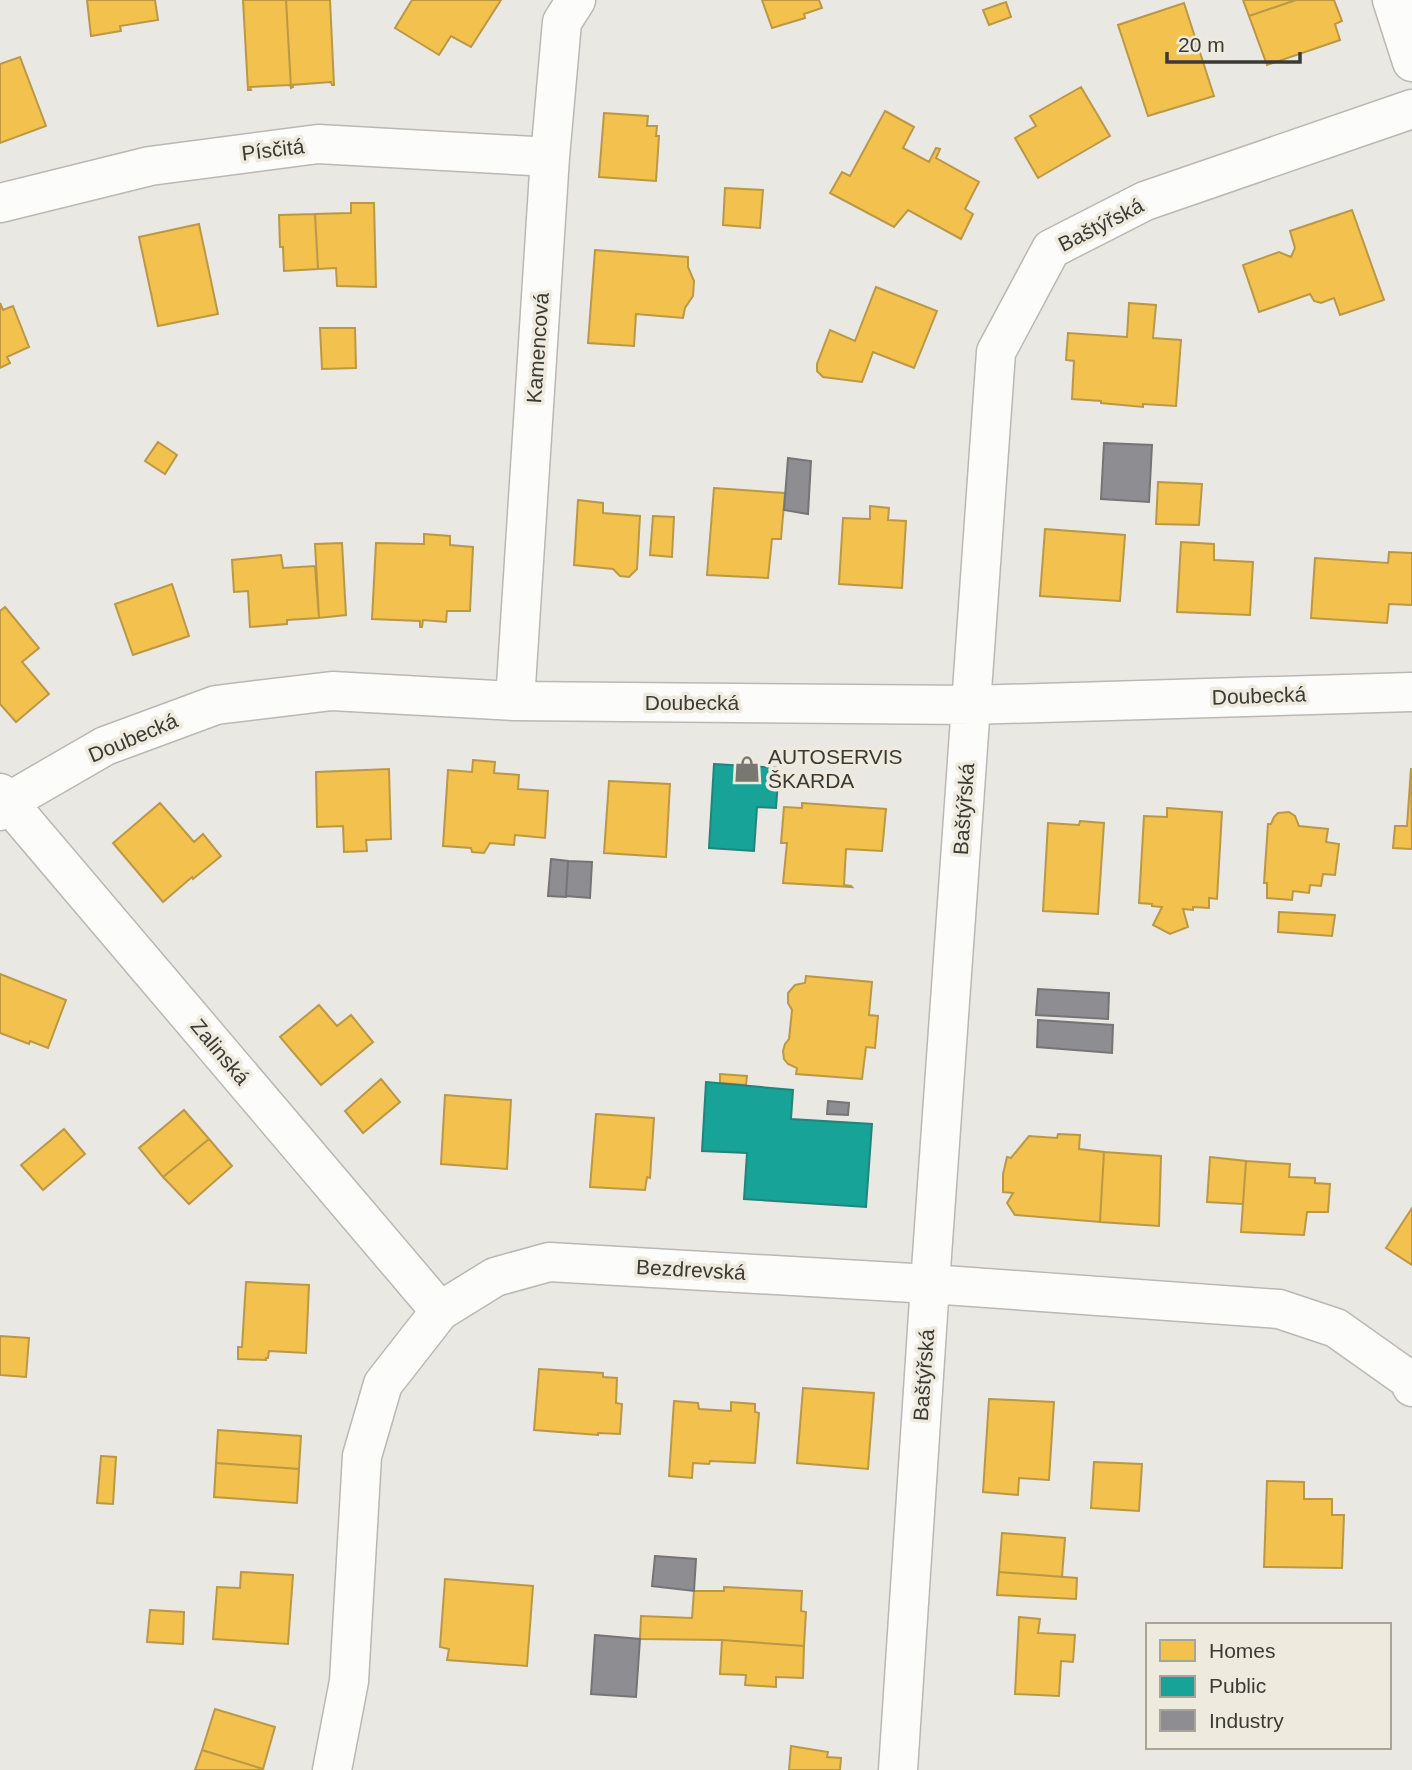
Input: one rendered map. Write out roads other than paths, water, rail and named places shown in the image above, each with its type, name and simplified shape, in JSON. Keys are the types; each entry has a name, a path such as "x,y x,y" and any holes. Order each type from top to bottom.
{"street":[{"name":"Kamencová","path":"515,701 550,157 562,22 576,0"},
{"path":"1392,0 1412,62"},
{"name":"Baštýřská","path":"898,1770 996,352 1051,249 1145,201 1412,109"},
{"name":"Písčitá","path":"0,203 150,166 318,144 550,157"},
{"name":"Doubecká","path":"3,802 105,746 216,705 332,691 515,701 971,705 1412,692"},
{"name":"Zalinská","path":"3,802 440,1311"},
{"name":"Bezdrevská","path":"332,1770 349,1681 362,1457 383,1384 440,1311 495,1277 549,1262 930,1284 1279,1309 1336,1328 1411,1381"}],"place":[{"name":"AUTOSERVIS ŠKARDA","path":"747,769"}]}
